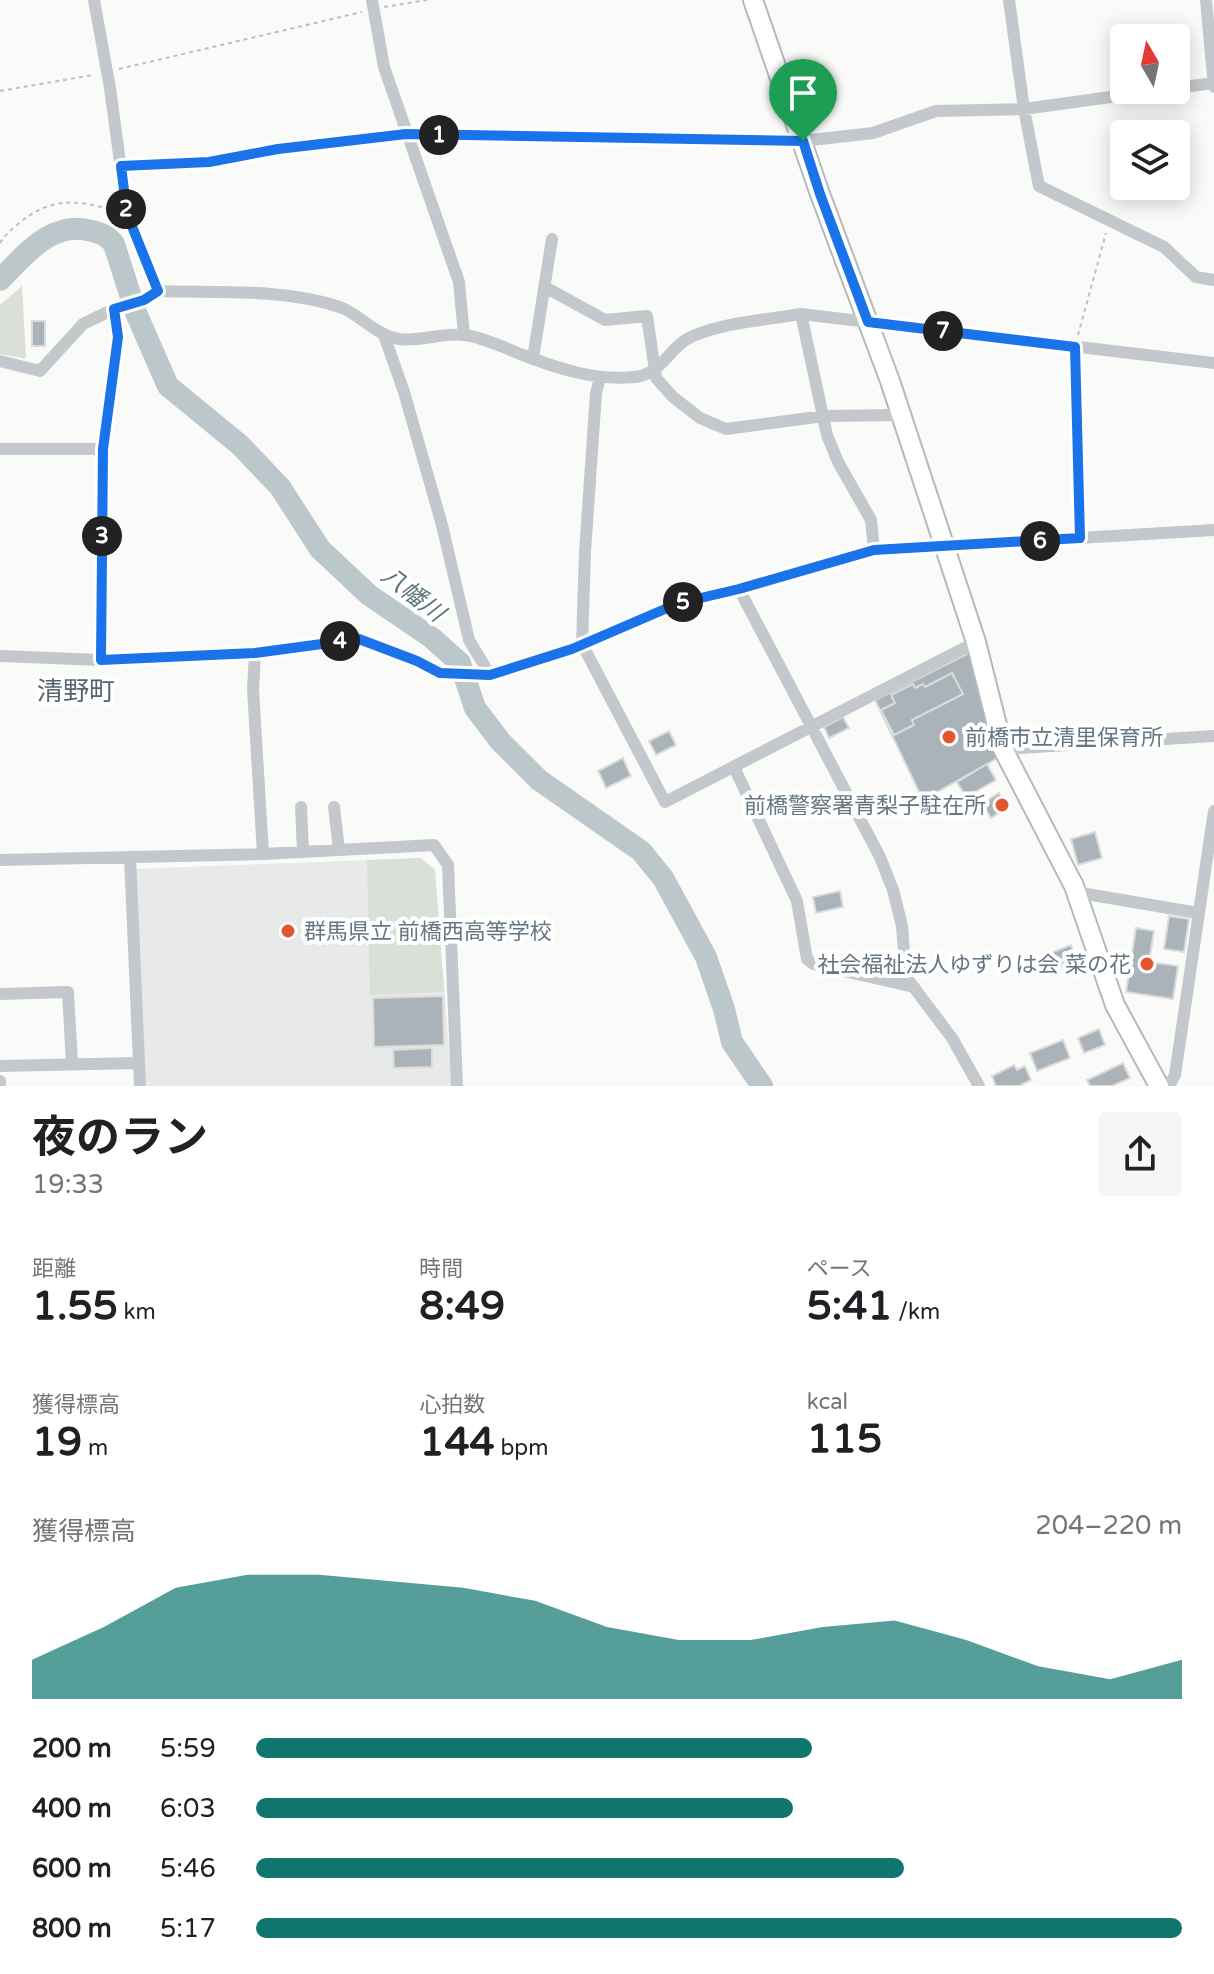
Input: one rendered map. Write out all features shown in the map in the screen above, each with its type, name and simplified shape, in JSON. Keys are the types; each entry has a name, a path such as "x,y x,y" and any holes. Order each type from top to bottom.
{"street":[{"path":"94,0 127,214 158,291"},
{"path":"753,0 945,546 976,642 1003,749 1075,892 1115,1005 1159,1086"},
{"path":"1009,0 1024,109 1039,186 1164,247 1196,277 1214,280"},
{"path":"1190,87 1214,84 1206,0"},
{"path":"373,5 384,67 459,282 464,335"},
{"path":"121,166 209,162 278,149 406,134 803,141 873,133 936,111 1024,109 1110,97"},
{"path":"533,358 552,239"},
{"path":"545,287 605,320 647,316 656,378 673,397 700,418 726,429 824,416 901,415"},
{"path":"0,361 40,371 83,324 119,307 144,300 158,291 295,296 343,308 384,335 402,340 464,335 575,373 600,378 637,377 655,372 679,345 693,336 801,314 1214,363"},
{"path":"101,660 103,449 119,307"},
{"path":"801,314 827,435 838,462 871,520 874,550"},
{"path":"384,335 404,392 433,495 469,640 490,675"},
{"path":"600,378 596,393 585,552 582,644 665,802 976,642"},
{"path":"0,449 103,449"},
{"path":"0,656 101,660 255,653 359,639 440,673 490,675 582,644 679,603 874,550 1214,530"},
{"path":"739,589 880,857 902,926 906,977 952,1038 979,1086"},
{"path":"255,653 253,689 263,854"},
{"path":"1003,749 1214,736"},
{"path":"734,767 797,901 807,959 813,964 914,987"},
{"path":"301,807 303,852"},
{"path":"334,807 339,850"},
{"path":"1169,1086 1175,1075 1214,811"},
{"path":"0,860 263,854 434,845 448,865 457,1086"},
{"path":"130,857 140,1086"},
{"path":"1075,892 1198,913"},
{"path":"0,994 68,992 72,1064"},
{"path":"0,1066 138,1063"}],"path":[{"path":"0,91 106,72 373,5 427,0"},
{"path":"0,243 28,216 49,204 86,202 127,214"},
{"path":"1080,538 1075,347 1109,220"}],"shaded area":[{"path":"22,286 26,359 0,354 0,305"},
{"name":"群馬県立 前橋西高等学校","path":"421,858 435,870 452,1086 145,1086 134,869"},
{"path":"421,858 435,870 444,992 370,995 367,860"}],"building":[{"path":"32,321 45,321 45,346 32,346"},
{"path":"969,653 996,759 923,800 875,700"},
{"path":"952,673 963,694 912,720 914,725 894,735 881,710 895,703 891,695 913,684 915,688 923,684 925,687"},
{"path":"843,717 849,728 829,738 824,727"},
{"path":"669,731 676,745 656,755 649,741"},
{"path":"623,758 631,776 606,788 598,771"},
{"path":"987,764 996,780 966,797 957,782"},
{"path":"999,793 1008,807 991,818 982,804"},
{"path":"1095,832 1102,858 1078,865 1071,839"},
{"path":"840,891 843,907 816,913 813,897"},
{"path":"1169,916 1189,919 1184,952 1164,949"},
{"name":"社会福祉法人ゆずりは会 菜の花","path":"1136,928 1154,931 1149,962 1178,966 1173,999 1126,992"},
{"path":"1071,945 1077,961 1059,968 1053,952"},
{"path":"443,996 444,1045 374,1047 373,998"},
{"path":"1099,1029 1105,1045 1084,1053 1078,1038"},
{"path":"1063,1040 1070,1058 1037,1071 1030,1053"},
{"path":"432,1048 432,1067 394,1068 393,1050"},
{"path":"1123,1063 1130,1078 1112,1086 1090,1086 1087,1080"},
{"path":"1014,1065 1017,1070 1025,1066 1031,1080 1019,1086 996,1086 992,1076"}],"waterway":[{"name":"八幡川","path":"0,280 40,242 64,230 92,231 104,235 114,244 136,313 168,386 240,445 280,487 320,549 369,595 432,638 460,663 475,708 500,741 539,780 641,851 663,878 706,957 732,1042 762,1086"}],"place":[{"name":"前橋市立清里保育所","path":"949,737"},
{"name":"前橋警察署青梨子駐在所","path":"1002,805"},
{"name":"群馬県立 前橋西高等学校","path":"288,931"},
{"name":"社会福祉法人ゆずりは会 菜の花","path":"1147,964"}],"district":[{"name":"清野町","path":"76,691"}],"route":[{"path":"406,134 803,141 868,322 1075,347 1080,538 874,550 679,603 572,649 490,675 440,673 359,639 255,653 101,660 103,449 118,337 114,309 144,300 158,291 127,214 121,166 209,162 278,149 406,134"}]}
